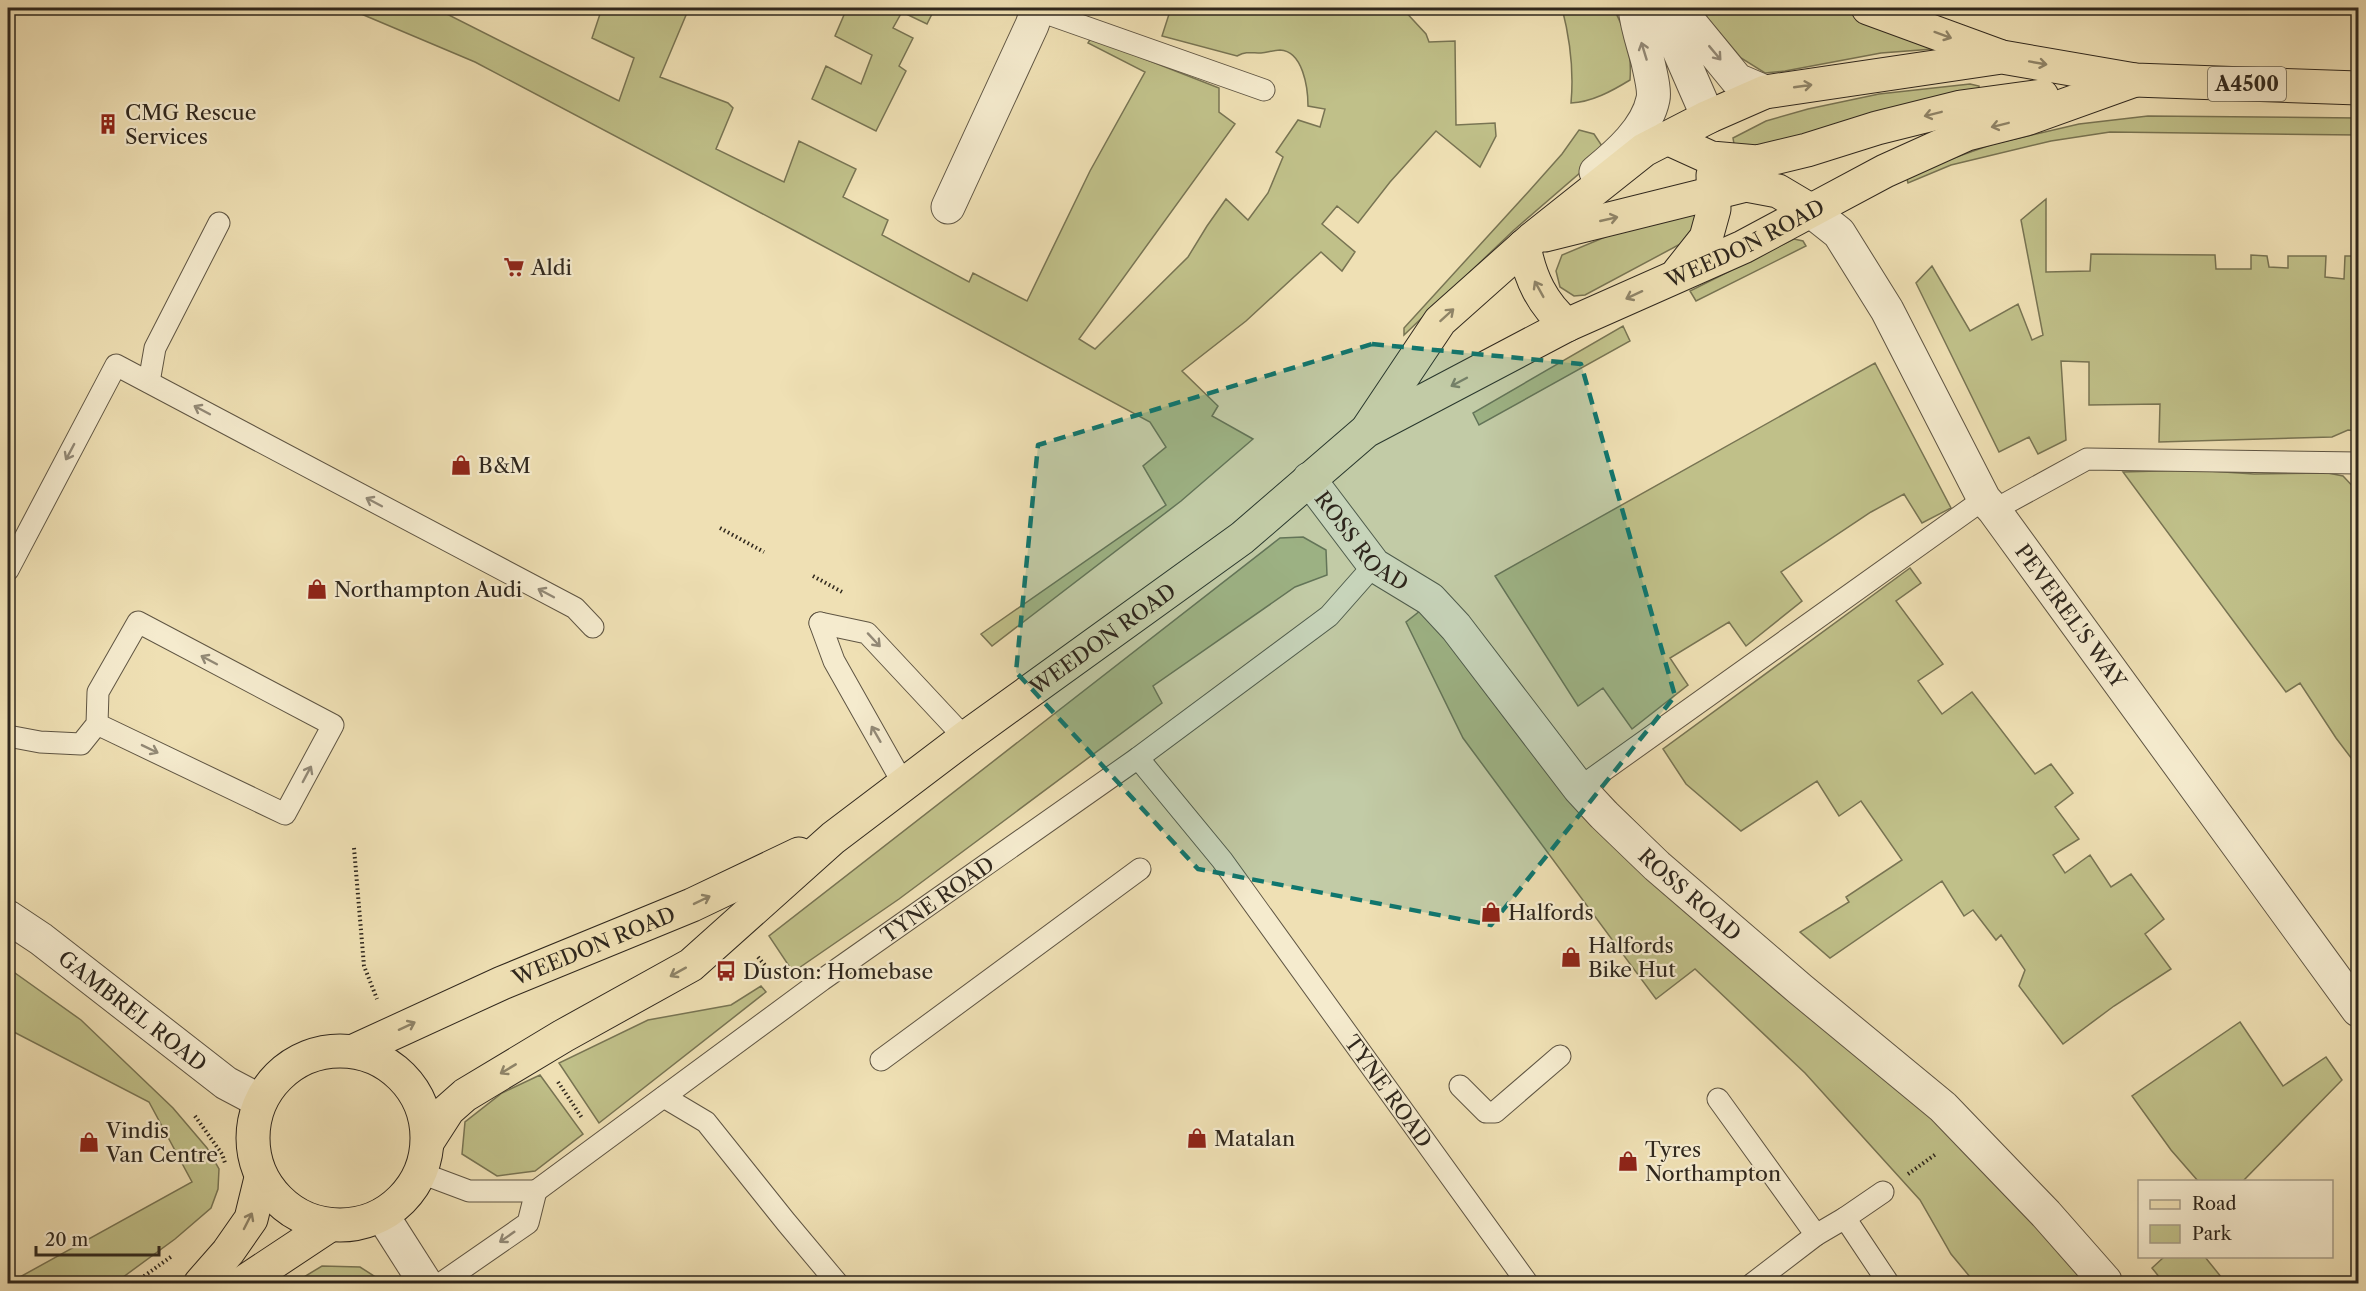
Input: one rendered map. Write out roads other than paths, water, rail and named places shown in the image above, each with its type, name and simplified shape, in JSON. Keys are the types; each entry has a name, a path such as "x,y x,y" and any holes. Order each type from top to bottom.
{"main road":[{"path":"1869,8 2002,57"},
{"name":"WEEDON ROAD","path":"1366,431 1440,321 1528,243 1644,150 1708,117 1766,92 2002,57 2135,80 2358,88"},
{"name":"WEEDON ROAD","path":"428,1141 448,1110 465,1095 563,1036 691,965 832,838 1242,538 1366,431 1567,325 1743,247 1885,171 1967,134 2026,119 2135,80"},
{"path":"1711,158 1757,162 1807,150 1876,128 1961,107 2063,93 2135,80"},
{"path":"1675,276 1706,238 1714,209 1708,117"},
{"path":"1667,138 1711,158 1746,185 1778,190 1810,210"},
{"name":"WEEDON ROAD","path":"1528,243 1560,230 1713,195 1746,185"},
{"path":"1528,243 1528,271 1551,311 1567,325"},
{"name":"WEEDON ROAD","path":"354,1051 502,983 692,905 832,838"},
{"path":"326,1051 354,1051 378,1058 399,1073 416,1093 426,1116 428,1141 421,1173 411,1190 398,1204 382,1215 357,1223 330,1225 302,1217 279,1201 261,1178 253,1152 253,1126 260,1101 276,1078 298,1060 326,1051"},
{"path":"200,1284 228,1252 250,1219 261,1178"},
{"path":"241,1284 330,1225"}],"street":[{"path":"1635,8 1658,119 1667,138"},
{"path":"1654,8 1677,46 1708,117"},
{"path":"1678,8 1737,80 1766,92"},
{"path":"948,207 1037,9"},
{"path":"1528,243 1543,219 1624,147 1643,123 1654,98"},
{"name":"PEVEREL'S WAY","path":"1810,210 1839,233 1887,310 1989,505 2358,1010"},
{"name":"ROSS ROAD","path":"1309,479 1374,565 1430,599 1456,627 1580,788 1657,866 1800,989 1943,1107 2046,1214 2105,1281"},
{"name":"GAMBREL ROAD","path":"8,916 41,939 226,1083 260,1101"},
{"path":"382,1215 426,1284"}],"lane":[{"path":"1037,9 1264,90"},
{"path":"149,382 155,348 219,223"},
{"path":"8,570 116,365 574,608 593,627"},
{"path":"1580,788 1989,505 2087,459 2358,463"},
{"name":"TYNE ROAD","path":"536,1191 822,980 1138,758 1329,616 1374,565"},
{"path":"8,736 40,742 81,744 97,724 98,692 138,622 333,725 285,814 97,724"},
{"path":"904,785 834,662 820,623 867,633 966,738"},
{"name":"TYNE ROAD","path":"1138,758 1222,860 1528,1284"},
{"path":"881,1060 1140,869"},
{"path":"1460,1086 1486,1112 1495,1112 1560,1056"},
{"path":"664,1097 706,1122 838,1284"},
{"path":"1718,1100 1816,1234"},
{"path":"421,1173 469,1191 536,1191 528,1223 440,1284"},
{"path":"1752,1284 1816,1234 1845,1218 1883,1192"},
{"path":"1845,1218 1889,1284"}],"place":[{"name":"CMG Rescue Services","path":"108,124"},
{"name":"Aldi","path":"514,267"},
{"name":"B&M","path":"461,465"},
{"name":"Northampton Audi","path":"317,589"},
{"name":"Halfords","path":"1491,912"},
{"name":"Halfords Bike Hut","path":"1571,957"},
{"name":"Duston: Homebase","path":"726,971"},
{"name":"Matalan","path":"1197,1138"},
{"name":"Vindis Van Centre","path":"89,1142"},
{"name":"Tyres Northampton","path":"1628,1161"}]}
